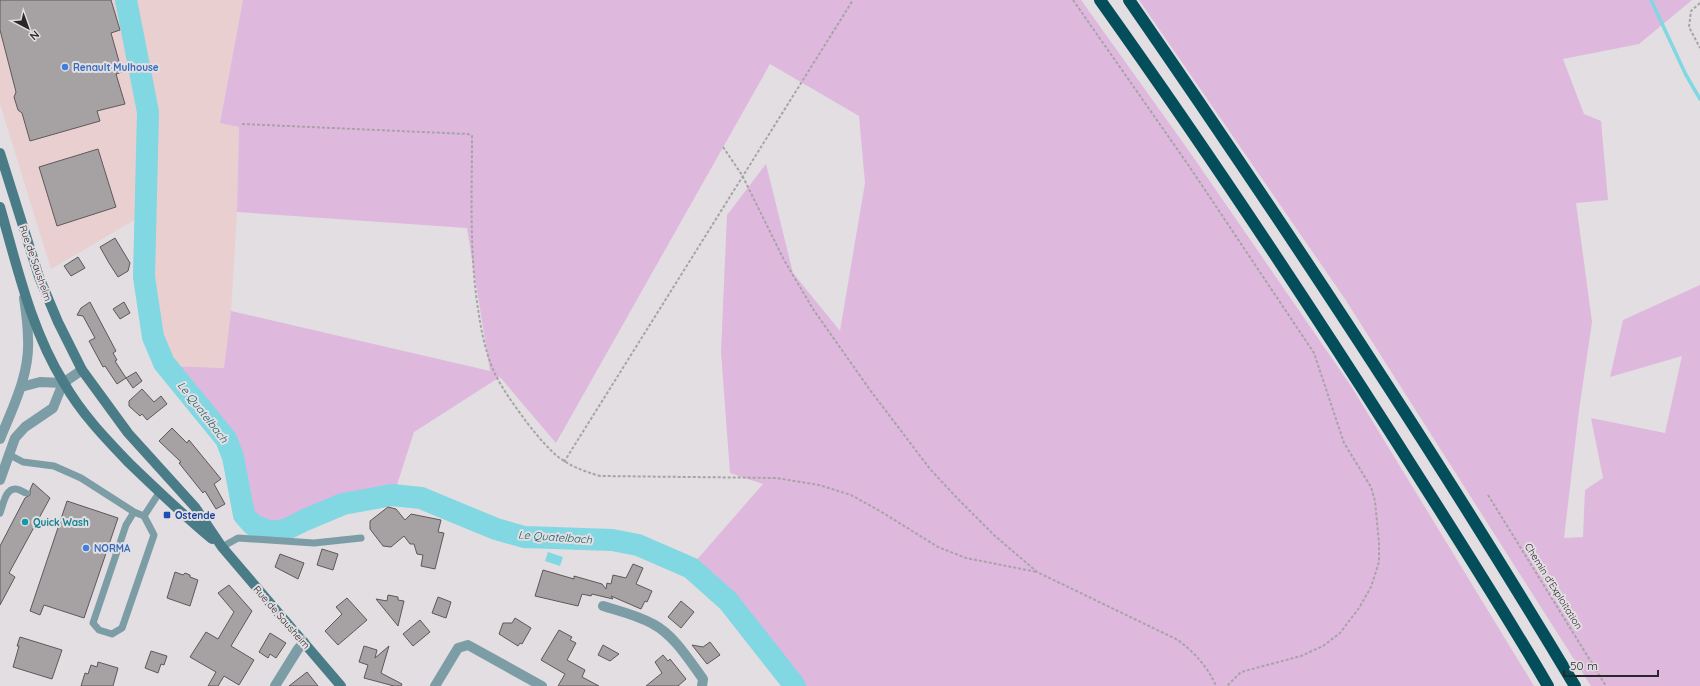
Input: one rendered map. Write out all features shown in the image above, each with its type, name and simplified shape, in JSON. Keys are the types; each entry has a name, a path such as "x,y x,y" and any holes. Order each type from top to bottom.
{"highway":[{"path":"1100,0 1229,186 1338,350 1518,635 1548,686"},
{"path":"1129,0 1222,134 1339,310 1436,460 1575,686"}],"main road":[{"name":"Rue de Sausheim","path":"0,153 39,277 58,322 82,370 128,433 195,507 222,547 340,686"},
{"name":"Rue de Sausheim","path":"0,207 23,286 39,331 63,383 87,418 159,493 222,547"}],"street":[{"path":"0,440 21,387 27,360 28,339 23,286"},
{"path":"0,480 4,452 25,427 53,408 63,383 82,370"},
{"path":"21,387 40,382 63,383"},
{"path":"602,606 627,613 654,624 674,641 703,679 702,686"},
{"path":"275,686 304,642"},
{"path":"435,686 458,648 468,645 542,686"}],"lane":[{"path":"4,452 23,462 54,466 81,478 134,512 144,516 154,534 122,628 112,634 99,630 93,623 126,525 134,512"},
{"path":"0,513 7,494 11,490 16,489 26,493"},
{"path":"144,516 159,493"},
{"path":"222,547 238,538 314,543 361,538"}],"path":[{"path":"564,462 742,175 853,0"},
{"path":"1073,0 1189,166 1314,353 1344,443 1371,487 1375,501 1379,543 1379,562 1371,587 1359,608 1340,633 1323,646 1301,656 1241,672 1227,686"},
{"path":"1700,3 1691,11 1689,26 1700,48"},
{"path":"242,124 468,134 472,136 471,216 473,283 483,341 496,376 518,411 547,448 564,462 578,469 600,476 776,478 819,485 851,495 938,547 966,558 1037,572 1178,640 1192,651 1211,674 1216,686"},
{"path":"723,147 742,175 787,266 813,309 870,390 935,475 995,536 1037,572"},
{"name":"Chemin d'Exploitation","path":"1488,495 1606,686"}],"shaded area":[{"path":"0,0 243,0 220,123 239,126 237,212 231,311 224,368 169,366 138,218 51,269 0,104"},
{"path":"243,0 1081,0 1189,151 1351,386 1534,686 802,686 734,600 694,563 763,484 730,473 721,352 727,215 766,164 793,273 840,331 865,183 859,116 770,64 556,443 500,377 414,432 396,488 342,501 274,524 249,512 233,437 169,366 224,368 231,311 490,371 467,228 237,212 239,127 220,123"},
{"path":"1139,0 1692,0 1639,44 1563,59 1584,114 1601,121 1608,200 1576,203 1592,322 1579,410 1564,538 1583,537 1585,490 1603,478 1591,418 1665,433 1682,356 1610,377 1623,320 1700,285 1700,686 1591,686 1345,299"}],"water":[{"path":"548,552 563,557 560,566 545,561"}],"building":[{"name":"Renault Mulhouse","path":"0,0 111,0 120,30 111,33 122,72 116,74 125,104 97,111 100,121 30,141 22,113 18,110 14,97 16,92 0,30"},
{"path":"98,149 116,207 57,226 39,167"},
{"path":"115,238 130,263 128,271 118,277 100,247"},
{"path":"78,257 85,268 71,276 64,266"},
{"path":"90,302 116,351 113,353 117,360 115,361 126,378 117,384 105,366 103,367 89,341 95,338 83,316 77,315 81,308"},
{"path":"124,302 130,313 120,319 113,309"},
{"path":"136,372 142,381 133,388 126,378"},
{"path":"142,389 154,402 161,396 167,404 147,420 142,414 140,416 129,406 129,401"},
{"path":"172,428 187,443 189,440 221,479 214,484 225,504 216,509 205,491 203,493 179,463 181,462 159,441"},
{"name":"Quick Wash","path":"33,483 50,498 9,573 15,577 0,605 0,546 25,498 30,495 30,490"},
{"path":"67,501 118,518 84,618 44,605 40,615 30,611"},
{"path":"388,507 396,509 405,520 411,514 441,520 438,532 444,533 435,569 421,566 423,555 417,554 414,544 410,544 404,536 391,547 383,546 370,529 370,521"},
{"path":"322,549 338,554 333,570 317,565"},
{"path":"280,554 304,563 298,579 275,567"},
{"path":"633,564 643,568 636,584 652,591 647,602 645,601 641,609 611,596 613,599 592,594 591,596 582,594 578,606 535,596 543,570 574,579 574,576 602,584 606,589 607,583 611,584 613,575 626,578"},
{"path":"175,572 183,575 185,573 198,580 190,606 167,598"},
{"path":"229,585 252,611 231,646 254,660 239,685 224,676 218,686 208,686 216,672 190,657 206,632 218,639 234,612 218,593"},
{"path":"388,595 398,597 398,600 404,601 398,626 376,599 387,601"},
{"path":"438,597 451,602 446,618 432,613"},
{"path":"347,598 367,620 338,645 325,631 342,614 336,607"},
{"path":"681,601 694,612 681,628 668,617"},
{"path":"515,618 531,628 522,644 520,643 518,646 499,634 503,623 512,623"},
{"path":"420,620 430,632 413,646 403,634"},
{"path":"559,630 572,637 570,640 576,643 567,660 585,670 582,677 599,686 558,686 565,674 541,660"},
{"path":"270,633 286,643 276,658 270,654 268,658 259,652"},
{"path":"20,637 62,650 52,679 13,667"},
{"path":"710,642 720,655 707,664 692,645 703,647"},
{"path":"603,645 619,654 610,661 598,655"},
{"path":"364,646 377,650 375,658 389,646 381,673 402,684 401,686 394,686 364,678 368,665 359,662"},
{"path":"151,651 167,656 164,665 161,664 158,673 145,668"},
{"path":"663,655 668,661 670,659 686,679 678,686 646,686 662,673 655,662"},
{"path":"98,662 118,668 113,686 81,686 85,673 88,674 91,665 97,667"},
{"path":"307,672 318,686 289,686"}],"waterway":[{"name":"Le Quatelbach","path":"126,0 148,112 144,277 153,337 164,363 226,439 233,457 244,515 253,525 271,532 285,530 343,504 392,495 421,498 496,529 524,537 612,540 638,545 691,568 728,601 795,686"},
{"path":"1651,0 1686,75 1700,99"}],"place":[{"name":"Renault Mulhouse","path":"65,67"},
{"name":"Ostende","path":"167,515"},
{"name":"Quick Wash","path":"25,522"},
{"name":"NORMA","path":"86,548"}]}
